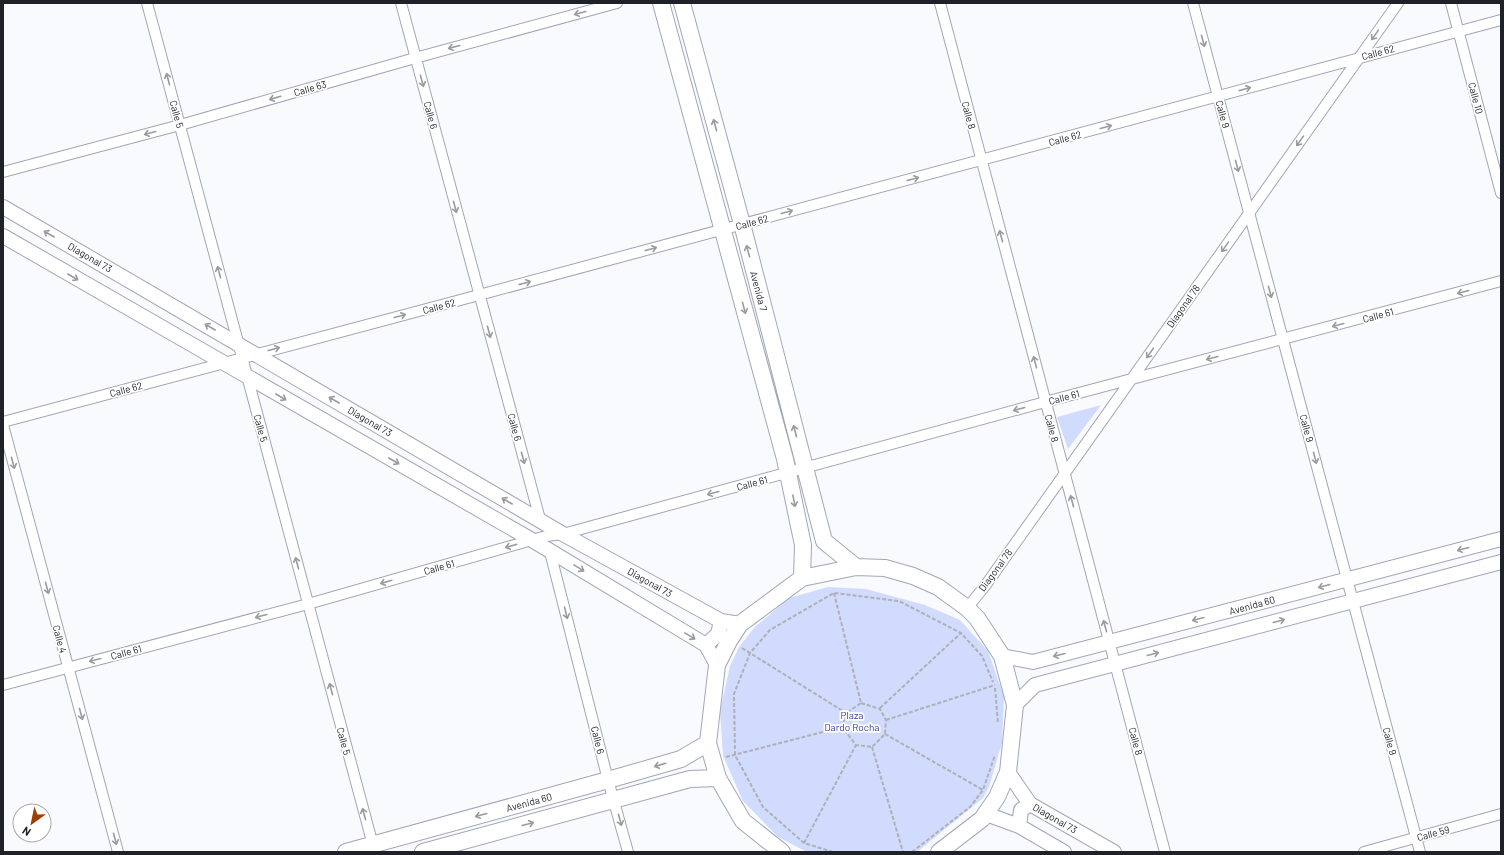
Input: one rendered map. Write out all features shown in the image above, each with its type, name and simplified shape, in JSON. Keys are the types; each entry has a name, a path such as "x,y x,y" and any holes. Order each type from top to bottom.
{"main road":[{"name":"Avenida 7","path":"661,3 788,473 803,545 802,578"},
{"name":"Avenida 7","path":"682,3 742,224 824,541 856,567"},
{"name":"Diagonal 73","path":"3,207 238,343 540,521 721,621 740,624"},
{"path":"3,236 532,540 706,645 717,664"},
{"name":"Avenida 60","path":"1002,656 1034,662 1501,539"},
{"path":"1015,705 1035,685 1501,562"},
{"path":"782,852 743,820 718,778 712,761 708,743 717,664 729,640 740,624 802,578 856,567 885,568 913,576 938,587 967,608 977,618 1002,656 1015,705 1008,772 997,797 982,819 939,852"},
{"path":"706,645 718,634 721,621"},
{"name":"Avenida 60","path":"346,852 373,849 681,759 708,743"},
{"path":"681,759 690,768 690,779"},
{"name":"Diagonal 73","path":"1008,772 1030,804 1114,852"},
{"name":"Avenida 60","path":"422,852 690,779 718,778"},
{"path":"1019,826 1021,810 1030,804"},
{"path":"986,814 1019,826 1064,852"}],"street":[{"name":"Calle 5","path":"147,3 373,849"},
{"name":"Calle 6","path":"401,3 540,521 546,536 608,780 628,852"},
{"name":"Calle 63","path":"3,172 180,126 416,58 617,3"},
{"name":"Calle 8","path":"940,3 1166,852"},
{"name":"Calle 9","path":"1193,3 1420,852"},
{"name":"Diagonal 78","path":"967,608 985,586 1132,380 1398,3"},
{"name":"Calle 10","path":"1451,3 1501,193"},
{"name":"Calle 62","path":"3,422 1501,20"},
{"name":"Calle 61","path":"3,685 308,604 546,536 563,534 1045,402 1501,281"},
{"name":"Calle 4","path":"3,425 118,852"},
{"name":"Calle 59","path":"1364,852 1501,814"}],"path":[{"path":"834,592 861,703"},
{"path":"833,852 804,843 762,807 734,755 734,694 750,653 770,630 834,592 899,602 962,633 982,656 995,686 998,724"},
{"path":"880,709 962,633"},
{"path":"750,653 846,713"},
{"path":"886,720 995,686"},
{"path":"861,703 880,709 886,720 885,734 872,747"},
{"path":"842,727 846,713 861,703"},
{"path":"712,761 842,727"},
{"path":"842,727 856,745 872,747"},
{"path":"885,734 983,790"},
{"path":"804,843 856,745"},
{"path":"872,747 903,852"},
{"path":"912,852 970,807 983,790 995,754"}],"green space":[{"path":"1101,405 1068,449 1057,417"},
{"name":"Plaza Dardo Rocha","path":"828,587 866,589 925,605 960,620 988,651 1004,696 1002,743 989,787 983,798 917,852 807,852 778,837 743,801 723,756 720,711 730,666 739,647 754,628 789,598"}]}
